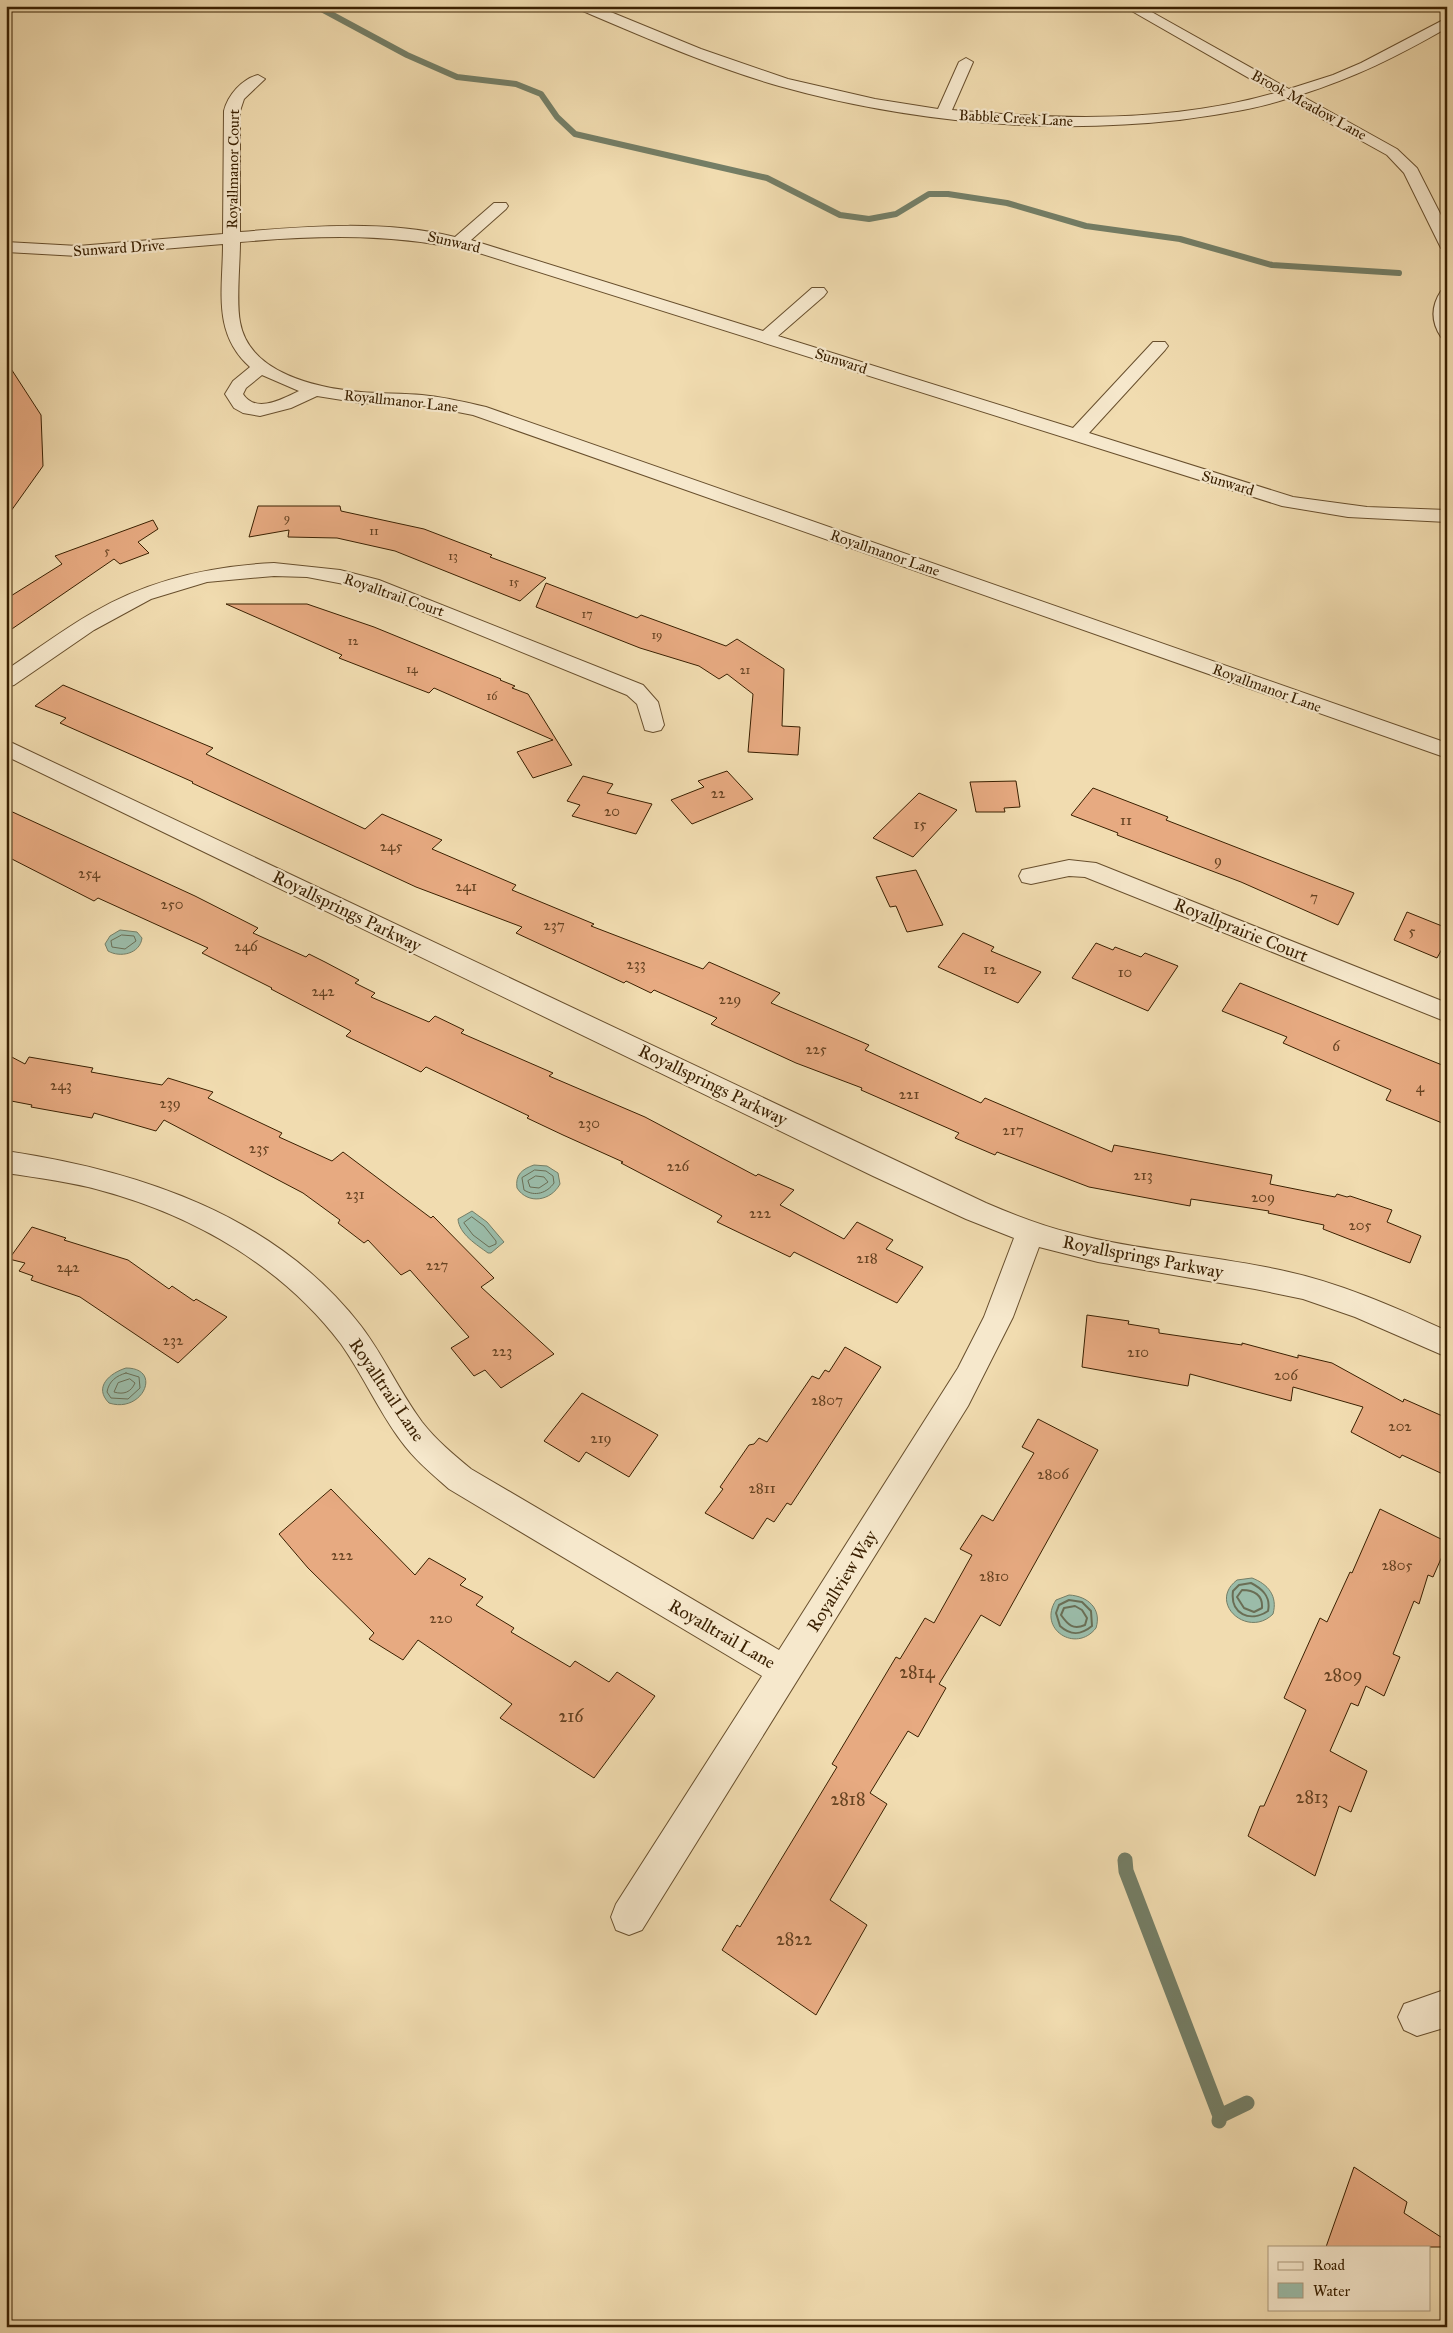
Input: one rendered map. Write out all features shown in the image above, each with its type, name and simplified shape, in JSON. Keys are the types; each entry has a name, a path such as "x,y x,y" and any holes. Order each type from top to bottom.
{"street":[{"name":"Babble Creek Lane","path":"583,6 733,66 811,90 943,114 1029,121 1094,121 1160,117 1244,106 1356,71 1446,14"},
{"name":"Brook Meadow Lane","path":"1130,6 1376,142 1403,161 1411,171 1447,243"},
{"path":"943,114 966,62"},
{"name":"Royallmanor Court","path":"232,239 232,111 234,102 240,94 258,79"},
{"path":"459,242 500,206"},
{"name":"Sunward","path":"232,239 354,230 406,233 459,242 1288,502 1323,510 1356,514 1447,516"},
{"name":"Sunward Drive","path":"6,247 81,252 232,239"},
{"name":"Royallmanor Lane","path":"232,239 232,330 245,353 261,367 296,384 353,397 435,402 479,411 1444,745"},
{"path":"766,337 818,292"},
{"path":"1447,295 1442,304 1441,319 1447,333"},
{"path":"1077,435 1159,346"},
{"path":"261,367 239,385 234,394 238,403 246,409 261,410 279,407 316,390"},
{"name":"Royalltrail Court","path":"6,680 95,619 154,590 181,582 231,572 297,570 339,575 372,584 635,690 647,702 653,724"},
{"name":"Royallsprings Parkway","path":"6,747 883,1168 1030,1232 1071,1245 1120,1256 1243,1276 1313,1291 1383,1315 1447,1344"},
{"name":"Royallprairie Court","path":"1031,876 1070,868 1088,870 1447,1013"},
{"name":"Royalltrail Lane","path":"6,1162 66,1170 132,1187 214,1221 247,1242 294,1277 342,1324 408,1427 429,1451 460,1479 784,1671"},
{"name":"Royallview Way","path":"628,1917 922,1455 976,1364 1008,1298 1030,1232"}],"water":[{"path":"120,930 137,932 142,938 138,948 124,954 108,951 105,944 110,936"},
{"path":"534,1165 547,1166 558,1173 560,1184 551,1194 539,1199 527,1197 517,1188 517,1179 520,1173"},
{"path":"472,1211 487,1222 504,1242 491,1253 488,1253 469,1239 459,1224 458,1219"},
{"path":"126,1368 137,1370 144,1375 146,1382 144,1390 139,1397 131,1402 121,1405 109,1403 104,1397 103,1386 114,1373"},
{"path":"1252,1578 1267,1587 1273,1596 1273,1614 1263,1621 1243,1620 1234,1615 1226,1599 1229,1589 1237,1580"},
{"path":"1069,1595 1087,1601 1095,1609 1097,1615 1096,1628 1088,1635 1079,1639 1061,1635 1051,1620 1051,1611 1056,1600"}],"building":[{"path":"6,361 41,415 43,466 6,518"},
{"path":"258,506 340,506 341,511 424,529 546,578 520,601 395,551 337,538 288,537 289,530 249,537"},
{"path":"153,520 158,529 138,542 149,553 120,564 114,559 6,633 6,599 62,564 55,556"},
{"path":"546,583 637,618 641,615 726,646 737,639 784,669 782,726 800,727 798,755 748,752 753,694 727,674 719,679 699,666 640,648 536,607"},
{"path":"226,604 307,604 374,627 501,679 515,686 512,688 528,694 572,765 533,778 517,752 553,740 434,688 429,693 339,658 342,655"},
{"path":"63,685 213,748 206,754 365,829 382,814 442,840 432,849 516,885 512,890 594,924 591,926 703,969 709,962 780,993 771,1003 869,1045 865,1050 981,1103 985,1098 1112,1152 1114,1145 1272,1175 1270,1184 1335,1197 1337,1194 1350,1196 1392,1210 1387,1222 1421,1236 1410,1263 1323,1229 1324,1225 1268,1213 1269,1211 1191,1199 1190,1206 1089,1187 997,1152 995,1155 955,1138 959,1133 861,1090 862,1088 796,1063 711,1024 717,1018 654,990 651,993 626,981 624,983 516,933 522,927 416,887 193,782 60,723 66,718 35,706"},
{"path":"727,771 753,799 692,824 671,800 704,787 698,781"},
{"path":"583,776 613,784 607,793 652,804 636,834 572,816 580,805 567,801"},
{"path":"1016,781 1020,807 1004,808 1005,812 976,812 970,782"},
{"path":"1093,788 1168,817 1166,820 1354,893 1338,925 1241,882 1117,835 1118,833 1071,815"},
{"path":"919,793 957,810 913,857 873,838"},
{"path":"6,809 195,896 258,928 253,933 306,957 309,954 325,962 359,980 355,983 375,993 371,997 429,1022 435,1016 464,1030 461,1033 553,1073 549,1076 645,1117 756,1176 758,1174 794,1190 780,1205 844,1239 857,1222 893,1240 886,1249 923,1267 897,1303 794,1252 790,1257 717,1222 722,1216 621,1163 623,1162 527,1118 529,1116 426,1067 421,1072 346,1036 351,1031 202,953 208,948 98,898 94,901 6,856"},
{"path":"916,870 943,925 907,932 896,906 890,907 876,877"},
{"path":"1407,912 1447,928 1447,940 1437,958 1394,940"},
{"path":"963,933 994,947 991,951 1041,972 1018,1003 938,967"},
{"path":"1096,943 1113,950 1115,947 1141,957 1145,953 1178,966 1148,1011 1072,978"},
{"path":"1240,983 1447,1067 1447,1125 1386,1100 1391,1090 1283,1043 1287,1037 1222,1011"},
{"path":"6,1054 25,1064 29,1057 93,1068 91,1072 162,1085 168,1078 213,1092 208,1098 282,1133 279,1137 332,1161 343,1152 431,1218 433,1216 494,1278 481,1287 554,1354 501,1388 485,1370 474,1376 451,1348 469,1337 410,1270 401,1275 368,1240 364,1243 338,1223 340,1220 303,1193 164,1120 156,1131 94,1113 92,1118 31,1107 32,1105 6,1100"},
{"path":"32,1227 66,1238 64,1240 128,1260 169,1289 172,1286 194,1301 196,1299 227,1317 178,1363 80,1297 31,1280 33,1276 19,1271 25,1263 9,1259"},
{"path":"1087,1315 1129,1321 1128,1324 1159,1329 1159,1333 1242,1345 1242,1343 1298,1358 1298,1355 1332,1363 1403,1402 1404,1399 1447,1418 1447,1476 1402,1455 1400,1458 1351,1432 1363,1407 1293,1387 1291,1401 1190,1374 1188,1386 1082,1367"},
{"path":"845,1347 881,1367 791,1505 787,1503 774,1522 767,1518 753,1539 705,1513 723,1489 720,1487 749,1445 754,1444 759,1438 767,1442 812,1376 819,1379 825,1370 829,1372"},
{"path":"582,1393 658,1435 629,1477 586,1452 579,1462 544,1441"},
{"path":"1038,1419 1098,1450 1000,1626 981,1615 939,1684 946,1688 918,1737 908,1731 870,1793 887,1804 830,1900 867,1925 816,2015 722,1950 737,1925 740,1927 837,1767 832,1764 896,1657 900,1659 925,1618 934,1623 972,1555 960,1549 982,1515 993,1521 1034,1453 1022,1447"},
{"path":"331,1489 415,1575 429,1558 466,1579 460,1585 483,1597 476,1605 514,1628 511,1632 570,1667 575,1661 609,1682 617,1672 655,1696 594,1778 500,1718 512,1704 418,1640 403,1660 369,1639 374,1633 308,1568 279,1534"},
{"path":"1380,1509 1447,1542 1447,1545 1433,1577 1428,1575 1419,1604 1414,1601 1393,1654 1400,1657 1384,1696 1366,1686 1358,1706 1351,1703 1330,1751 1367,1771 1351,1812 1339,1806 1315,1876 1248,1836 1260,1806 1264,1806 1306,1710 1284,1698 1320,1618 1327,1622 1350,1572 1352,1573"},
{"path":"1354,2167 1407,2202 1404,2213 1447,2241 1447,2247 1326,2246"}],"waterway":[{"path":"316,6 407,55 457,77 516,84 541,94 557,117 575,134 767,178 840,215 869,219 896,214 929,194 948,194 1007,203 1086,226 1180,239 1272,265 1399,273"},
{"path":"1125,1860 1126,1871 1220,2116"},
{"path":"1220,2116 1247,2103"},
{"path":"1219,2121 1220,2116"}]}
